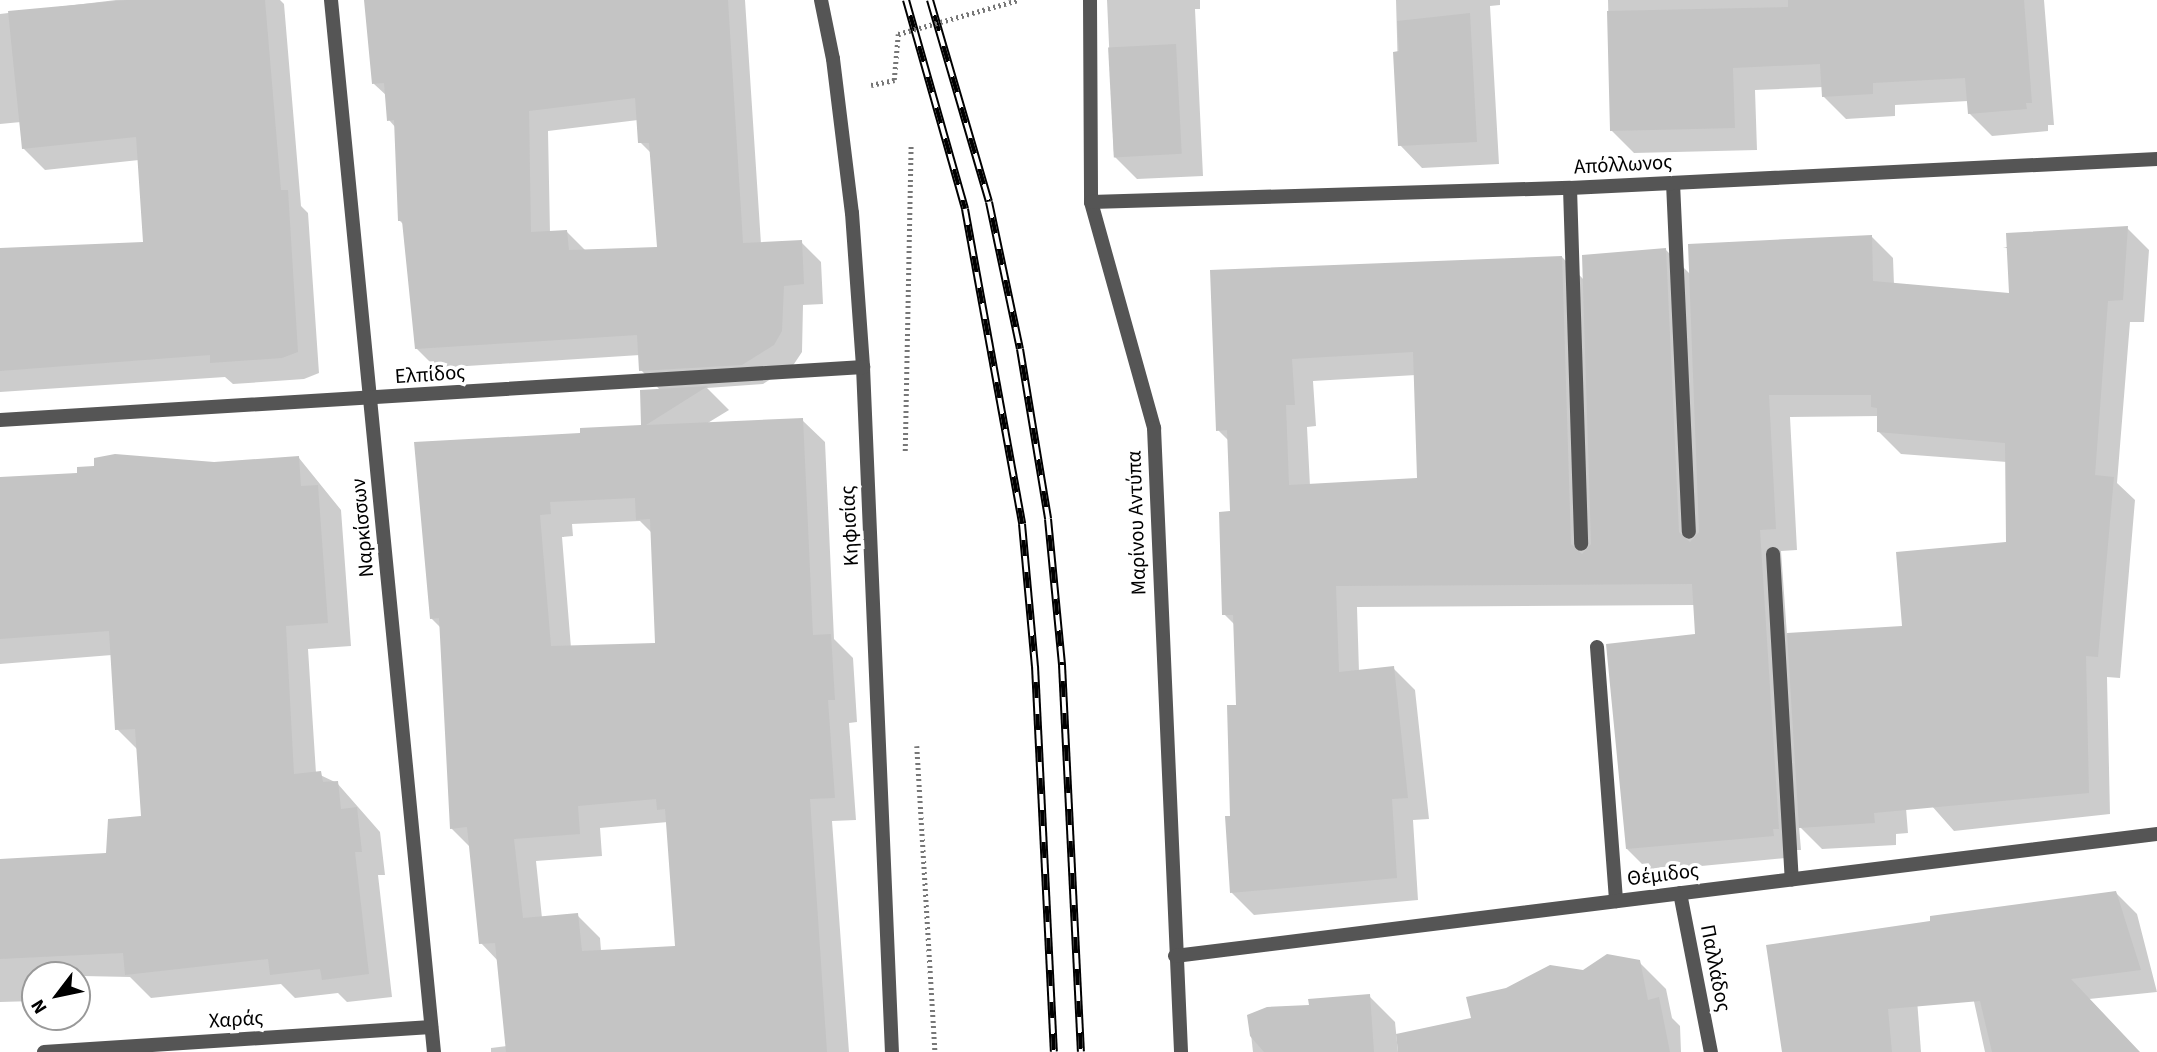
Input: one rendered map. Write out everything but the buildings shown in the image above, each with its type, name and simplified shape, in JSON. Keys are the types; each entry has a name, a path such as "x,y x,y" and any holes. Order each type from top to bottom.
{"street":[{"name":"Ναρκίσσων","path":"331,0 434,1052"},
{"name":"Κηφισίας","path":"821,0 833,59 852,213 863,367 892,1052"},
{"name":"Μαρίνου Αντύπα","path":"1090,0 1091,202 1154,428 1181,1052"},
{"name":"Απόλλωνος","path":"1091,202 1570,188 2157,159"},
{"path":"1673,183 1689,532"},
{"path":"1570,188 1581,544"},
{"name":"Ελπίδος","path":"0,420 863,367"},
{"path":"1773,554 1792,879"},
{"path":"1597,647 1616,901"},
{"name":"Θέμιδος","path":"1175,956 2157,834"},
{"name":"Παλλάδος","path":"1680,893 1711,1052"},
{"name":"Χαράς","path":"44,1052 431,1027"}],"path":[{"path":"894,80 898,34 1018,0"},
{"path":"905,460 911,144"},
{"path":"916,731 935,1052"}],"railway":[{"path":"906,0 965,209 1022,524 1035,666 1054,1052"},
{"path":"930,0 989,202 1020,349 1048,519 1062,665 1081,1052"}]}
